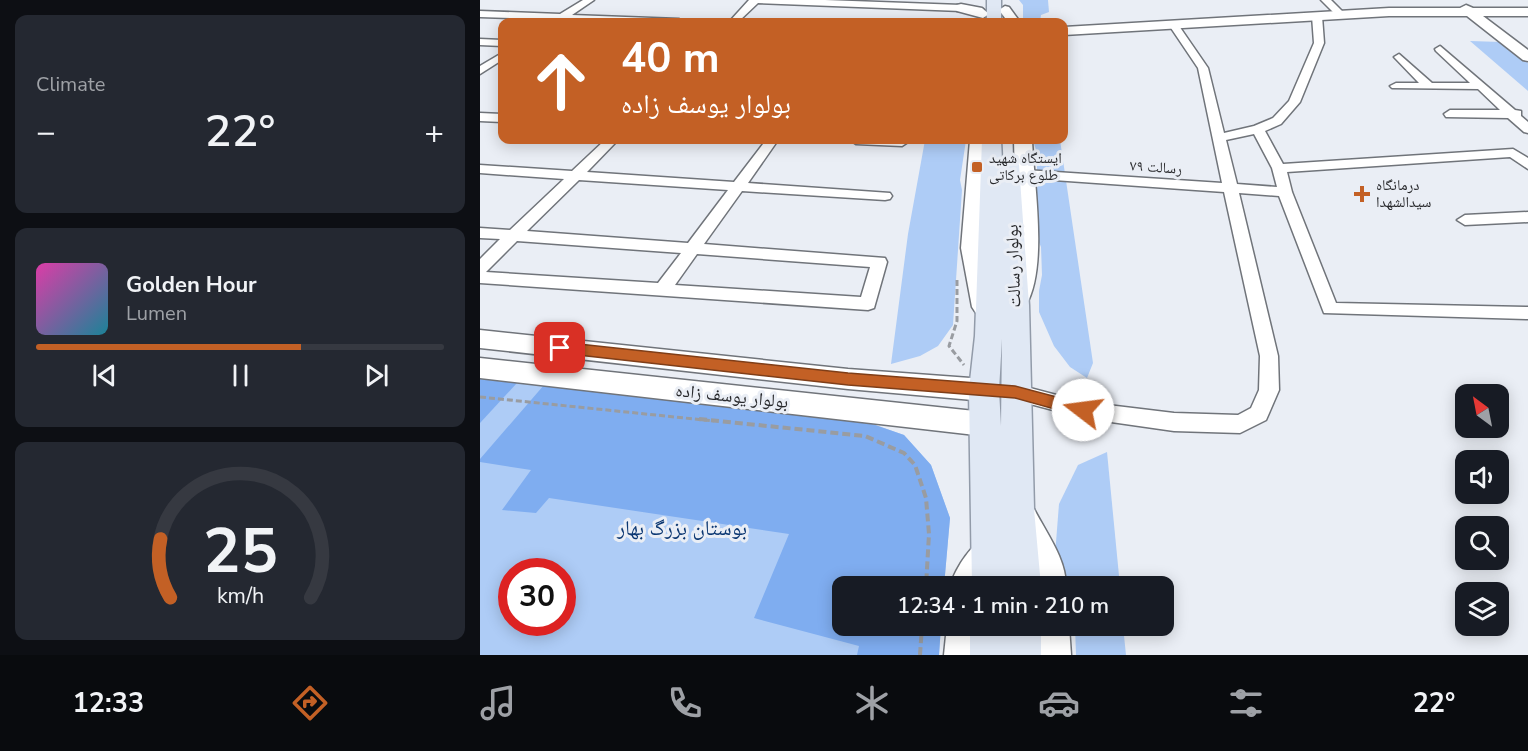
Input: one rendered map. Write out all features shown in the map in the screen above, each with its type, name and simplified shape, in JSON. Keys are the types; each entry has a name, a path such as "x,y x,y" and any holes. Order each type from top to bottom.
{"main road":[{"name":"بولوار رسالت","path":"992,144 990,336 984,390 1000,425"},
{"name":"بولوار رسالت","path":"1000,425 1015,392 1016,304 1009,144"},
{"path":"984,390 1015,392"},
{"path":"1000,425 1017,509 1021,576"},
{"path":"991,576 1000,425"},
{"path":"990,636 990,655"},
{"path":"1022,636 1022,655"}],"street":[{"path":"561,18 589,0"},
{"path":"737,18 756,0 962,6"},
{"path":"856,0 962,6 998,13"},
{"path":"1326,0 1341,15"},
{"path":"1454,0 1528,57"},
{"path":"1068,31 1389,12 1528,12"},
{"path":"480,14 532,18"},
{"path":"1219,138 1258,129 1277,121 1294,102 1319,43 1317,16"},
{"path":"1015,392 1083,410 1174,422 1240,424 1258,414 1269,390 1269,356 1203,68 1174,25"},
{"path":"480,42 498,43"},
{"path":"1440,49 1528,129"},
{"path":"1399,57 1429,86"},
{"path":"480,71 498,59"},
{"path":"1396,86 1480,86"},
{"path":"1450,114 1528,114"},
{"path":"480,117 498,118"},
{"path":"1258,129 1279,168 1285,192 1330,309 1528,313"},
{"path":"480,268 608,144"},
{"path":"662,290 769,144"},
{"path":"978,144 972,248 990,336"},
{"path":"1016,304 1028,263 1023,144"},
{"path":"1279,168 1513,153 1528,165"},
{"path":"480,169 885,196"},
{"name":"رسالت ۷۹","path":"1025,174 1285,192"},
{"path":"1465,220 1528,218"},
{"path":"480,233 879,262 868,304 480,277"},
{"name":"بولوار یوسف زاده","path":"480,339 848,379 984,390"},
{"name":"بولوار یوسف زاده","path":"480,368 1000,425"},
{"path":"1017,509 1049,571 1049,576"},
{"path":"973,576 991,550"},
{"path":"962,655 963,636"},
{"path":"1052,636 1053,655"}],"path":[{"path":"480,397 866,436 903,452 918,471 928,506 926,576"},
{"path":"920,655 921,636"}],"green space":[{"path":"1019,0 1048,0 1049,12 1041,15 1041,18 1023,18 1023,5"},
{"path":"1470,41 1501,42 1528,63 1528,91"},
{"path":"924,144 965,144 960,180 962,190 953,325 938,346 920,356 891,364 908,234"},
{"path":"1034,144 1061,144 1093,363 1087,378 1070,367 1054,346 1039,312 1042,275 1041,247 1035,233 1034,196 1038,185"},
{"name":"بوستان بزرگ بهار","path":"480,379 858,419 904,435 931,465 950,518 945,576 832,576 832,636 940,636 939,655 480,655"},
{"path":"1107,452 1119,576 1066,576 1055,555 1059,504 1078,465"},
{"path":"1075,636 1124,636 1126,655 1076,655"}],"shaded area":[{"path":"480,379 517,383 480,423"},
{"path":"544,385 858,419 904,435 931,465 950,518 945,576 832,576 832,636 940,636 939,655 857,655 859,646 754,618 789,534 549,498 536,513 502,510 531,470 480,462 480,459"}],"place":[{"name":"ایستگاه شهید طلوع برکاتی","path":"977,167"},
{"name":"درمانگاه سیدالشهدا","path":"1362,194"}],"route":[{"path":"560,348 848,379 1015,392 1083,410"}]}
